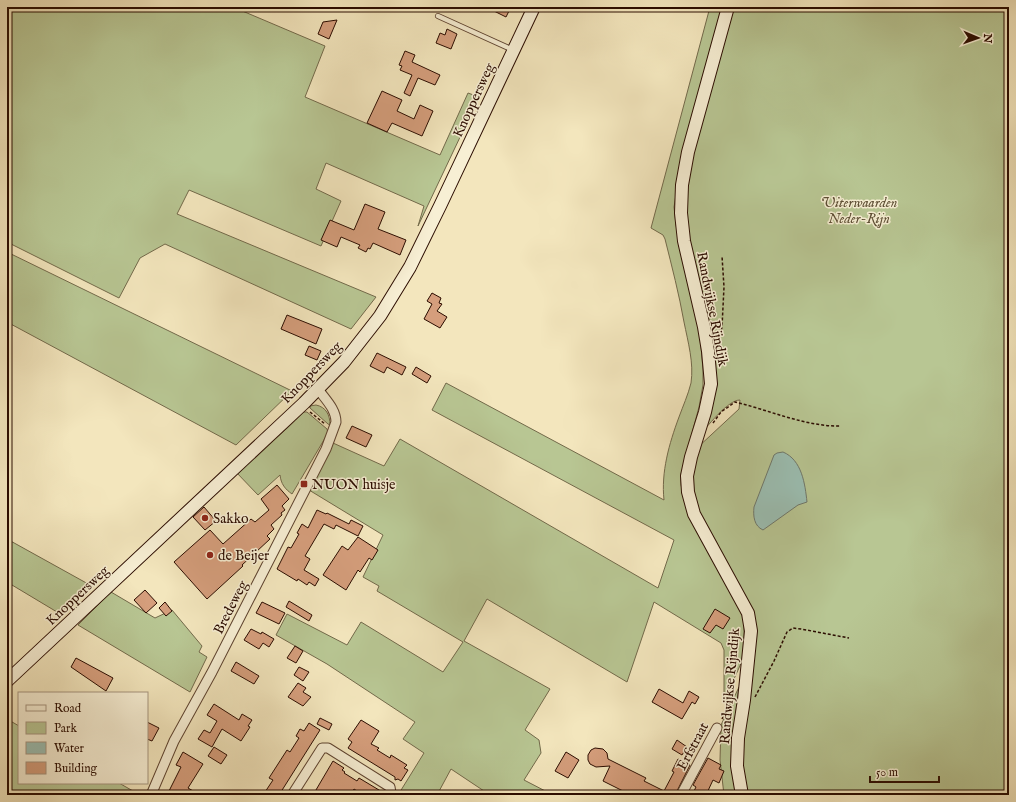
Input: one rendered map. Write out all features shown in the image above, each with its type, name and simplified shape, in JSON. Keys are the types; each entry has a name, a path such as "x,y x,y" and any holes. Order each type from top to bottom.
{"main road":[{"name":"Knoppersweg","path":"7,681 304,403 344,362 380,316 410,268 534,7"},
{"name":"Randwijkse Rijndijk","path":"728,7 688,152 682,184 681,213 684,241 708,351 711,384 705,412 691,457 687,476 688,492 694,514 748,614 751,631 744,700 738,738 737,766 742,795"}],"street":[{"name":"Bredeweg","path":"151,795 174,741 212,672 326,448 333,431 336,422 334,411 318,389"},
{"name":"Erfstraat","path":"681,795 717,728"},
{"path":"292,795 322,748 328,748 390,787 390,795"}],"lane":[{"path":"438,16 513,50"}],"path":[{"path":"718,349 722,327 724,287 722,256"},
{"path":"713,423 721,412 735,402 758,407 772,414 830,426 841,426"},
{"path":"304,403 307,409 333,431"},
{"path":"754,699 787,632 793,628 849,638"},
{"name":"Erfstraat","path":"717,728 735,692"}],"green space":[{"path":"7,7 233,7 325,46 305,97 440,155 468,93 479,97 418,226 424,206 326,163 316,189 341,201 321,246 189,190 177,214 376,297 351,329 165,244 140,258 119,298 7,242"},
{"path":"710,7 723,7 677,189 674,207 676,225 700,335 703,370 703,385 699,407 681,474 681,485 684,497 744,619 743,659 724,701 724,650 721,643 654,602 627,682 487,599 464,641 550,689 525,730 539,740 541,753 524,780 553,795 490,795 451,769 437,795 398,795 424,753 403,739 415,722 327,664 276,635 287,614 347,645 361,622 443,672 463,642 377,591 379,586 363,577 383,535 309,490 333,443 384,466 400,439 658,588 674,540 432,410 446,383 664,500 664,479 669,448 690,387 692,368 680,301 665,239 663,235 651,228"},
{"name":"Uiterwaarden Neder-Rijn","path":"734,7 1009,7 1009,795 745,795 740,750 754,640 693,498 690,484 697,448 739,409 740,400 735,401 725,408 701,433 711,399 690,251 685,194 697,140"},
{"path":"7,252 292,391 236,445 7,322"},
{"path":"316,405 327,412 330,425 310,408 310,406"},
{"path":"303,412 307,412 327,429 328,433 292,494 284,486 280,475 258,495 236,472"},
{"path":"7,539 90,585 61,612 57,612 7,582"},
{"path":"111,592 155,618 172,610 202,646 199,652 207,657 190,692 78,625"},
{"path":"739,687 735,715 734,741 736,795 724,795 720,760 721,725"},
{"path":"7,719 18,725 18,784 121,784 140,795 16,795 7,790"}],"water":[{"path":"783,452 794,461 801,473 804,480 807,502 798,505 763,530 756,523 754,507 774,455"}],"building":[{"path":"486,7 511,7 506,17"},
{"path":"337,20 329,39 318,34 323,22"},
{"path":"447,29 457,34 451,49 436,43 440,33 445,35"},
{"path":"405,51 415,55 412,62 440,75 435,85 418,78 410,96 404,93 412,75 400,70 402,66 399,65"},
{"path":"382,91 402,100 397,111 414,119 420,105 433,111 422,136 392,123 387,132 367,123"},
{"path":"365,204 385,212 378,229 406,240 400,255 373,243 370,249 368,248 366,252 358,248 360,245 341,237 337,247 321,240 330,220 354,230"},
{"path":"432,293 441,298 439,303 442,304 437,311 447,317 440,328 424,319 432,304 427,301"},
{"path":"287,315 322,329 316,344 281,329"},
{"path":"309,346 321,351 317,360 305,355"},
{"path":"377,353 406,367 402,375 387,367 384,373 370,366"},
{"path":"416,367 431,376 427,383 412,374"},
{"path":"352,426 372,435 366,447 346,438"},
{"path":"277,485 289,499 282,506 285,510 281,513 282,515 271,525 274,529 267,536 270,539 207,599 174,562 210,530 223,544 251,519 255,522 269,510 261,499"},
{"path":"204,507 216,521 205,530 193,517"},
{"path":"317,510 326,514 327,513 349,524 351,520 363,526 358,536 336,525 334,529 324,524 305,556 310,559 304,570 319,579 315,586 309,582 307,585 298,579 297,581 277,569 288,547 291,548 299,534 297,533 302,524 308,528"},
{"path":"358,537 378,550 372,560 369,558 360,572 358,570 346,590 323,575 342,546 348,550"},
{"path":"145,590 157,603 146,613 134,600"},
{"path":"289,601 312,615 309,621 286,607"},
{"path":"165,602 172,611 166,616 159,608"},
{"path":"262,602 285,613 279,624 256,613"},
{"path":"715,609 730,618 723,629 716,625 710,633 703,629"},
{"path":"251,629 261,634 262,632 274,639 269,647 263,643 259,649 244,640"},
{"path":"295,646 303,651 296,663 287,658"},
{"path":"76,658 113,678 106,691 71,667"},
{"path":"236,662 259,676 254,684 231,671"},
{"path":"299,667 309,672 303,681 294,675"},
{"path":"298,683 306,688 303,692 311,697 303,706 288,697"},
{"path":"659,689 683,703 689,691 699,697 695,704 692,702 682,719 652,702"},
{"path":"214,704 239,720 242,714 252,720 248,726 250,727 241,741 222,729 212,747 198,739 204,730 210,733 217,721 207,715"},
{"path":"320,718 332,724 329,730 317,724"},
{"path":"361,720 379,731 371,744 379,748 377,750 390,758 391,755 407,765 404,768 408,770 401,781 398,779 395,780 395,777 348,748 352,742 348,739"},
{"path":"148,722 159,728 152,741 148,739"},
{"path":"309,723 320,730 279,795 263,795 273,780 269,778 287,750 290,752 299,738 296,736 300,729 304,731"},
{"path":"677,740 687,747 682,755 672,749"},
{"path":"214,747 227,755 221,764 208,756"},
{"path":"595,748 603,749 607,753 608,759 646,778 644,781 664,791 674,772 672,771 678,759 690,765 675,795 631,795 603,781 610,766 596,767 590,764 588,755 591,750"},
{"path":"183,752 203,764 188,788 200,795 167,795 181,767 176,765"},
{"path":"566,752 579,760 568,778 555,771"},
{"path":"708,758 721,765 719,769 724,771 719,783 713,780 706,795 703,795 694,791 696,787 693,785"},
{"path":"333,761 344,768 342,770 345,772 344,773 357,781 359,778 384,793 384,795 363,795 354,789 350,795 313,795"}],"place":[{"name":"NUON huisje","path":"304,484"},
{"name":"Sakko","path":"205,518"},
{"name":"de Beijer","path":"210,555"}]}
